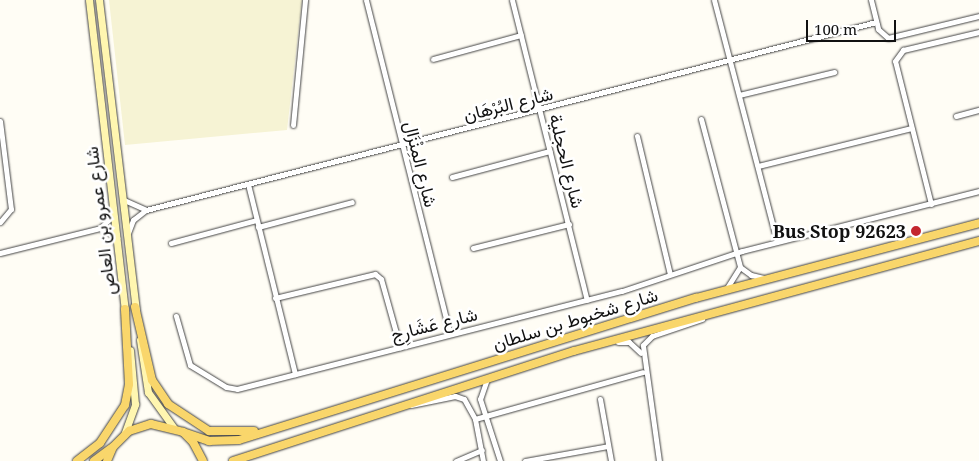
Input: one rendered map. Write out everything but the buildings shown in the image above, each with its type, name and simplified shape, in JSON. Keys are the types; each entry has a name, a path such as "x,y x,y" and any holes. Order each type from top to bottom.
{"main road":[{"name":"شارع عمرو بن العاص","path":"89,0 135,393 134,411 123,437"},
{"name":"شارع عمرو بن العاص","path":"99,0 148,392 174,428"},
{"name":"شارع شخبوط بن سلطان","path":"123,437 151,424 174,428 209,441 239,440 724,290 979,223"},
{"name":"شارع شخبوط بن سلطان","path":"233,461 403,404 574,351 979,241"},
{"path":"136,307 155,386 176,411 205,429 249,432 345,406"},
{"path":"76,461 100,443 125,406 129,384 125,309"},
{"path":"183,432 194,442 203,461"},
{"path":"94,461 123,437"},
{"path":"107,461 113,447"}],"street":[{"path":"293,125 305,0"},
{"name":"شارع المِنْزَال","path":"366,0 450,334"},
{"name":"شارع الحجلية","path":"512,0 569,224 586,300"},
{"path":"714,0 777,241"},
{"path":"870,0 881,34 891,38 979,16"},
{"name":"شارع البُرْهَان","path":"146,210 540,111 876,22"},
{"path":"931,204 894,65 898,55 979,32"},
{"path":"434,59 521,34"},
{"path":"739,95 834,72"},
{"path":"956,116 979,110"},
{"path":"701,119 740,267 751,275 770,278"},
{"path":"0,121 11,209 0,222"},
{"path":"758,166 911,128"},
{"path":"636,136 670,274"},
{"path":"452,178 550,151"},
{"path":"248,184 295,374"},
{"name":"شارع عَشَارِج","path":"176,316 188,362 226,387 237,389 586,300 777,241 979,191"},
{"path":"124,200 134,208 146,210"},
{"path":"258,227 352,202"},
{"path":"128,235 134,220 146,210"},
{"path":"0,253 100,228 114,214"},
{"path":"171,243 256,220"},
{"path":"474,248 569,224"},
{"path":"100,228 117,238"},
{"path":"724,290 740,267"},
{"path":"275,298 375,274 382,279 400,347"},
{"path":"659,461 641,353 649,337 690,325 713,312"},
{"path":"574,351 626,341 641,353"},
{"path":"475,418 644,372"},
{"path":"487,379 481,394 492,445 500,461"},
{"path":"403,404 422,405 460,396 468,402 475,418 483,461"},
{"path":"600,399 611,461"},
{"path":"456,461 492,445"},
{"path":"525,461 608,446"},
{"path":"566,455 566,461"}],"shaded area":[{"path":"109,0 302,0 287,130 125,145"}],"place":[{"name":"Bus Stop 92623","path":"916,231"}]}
